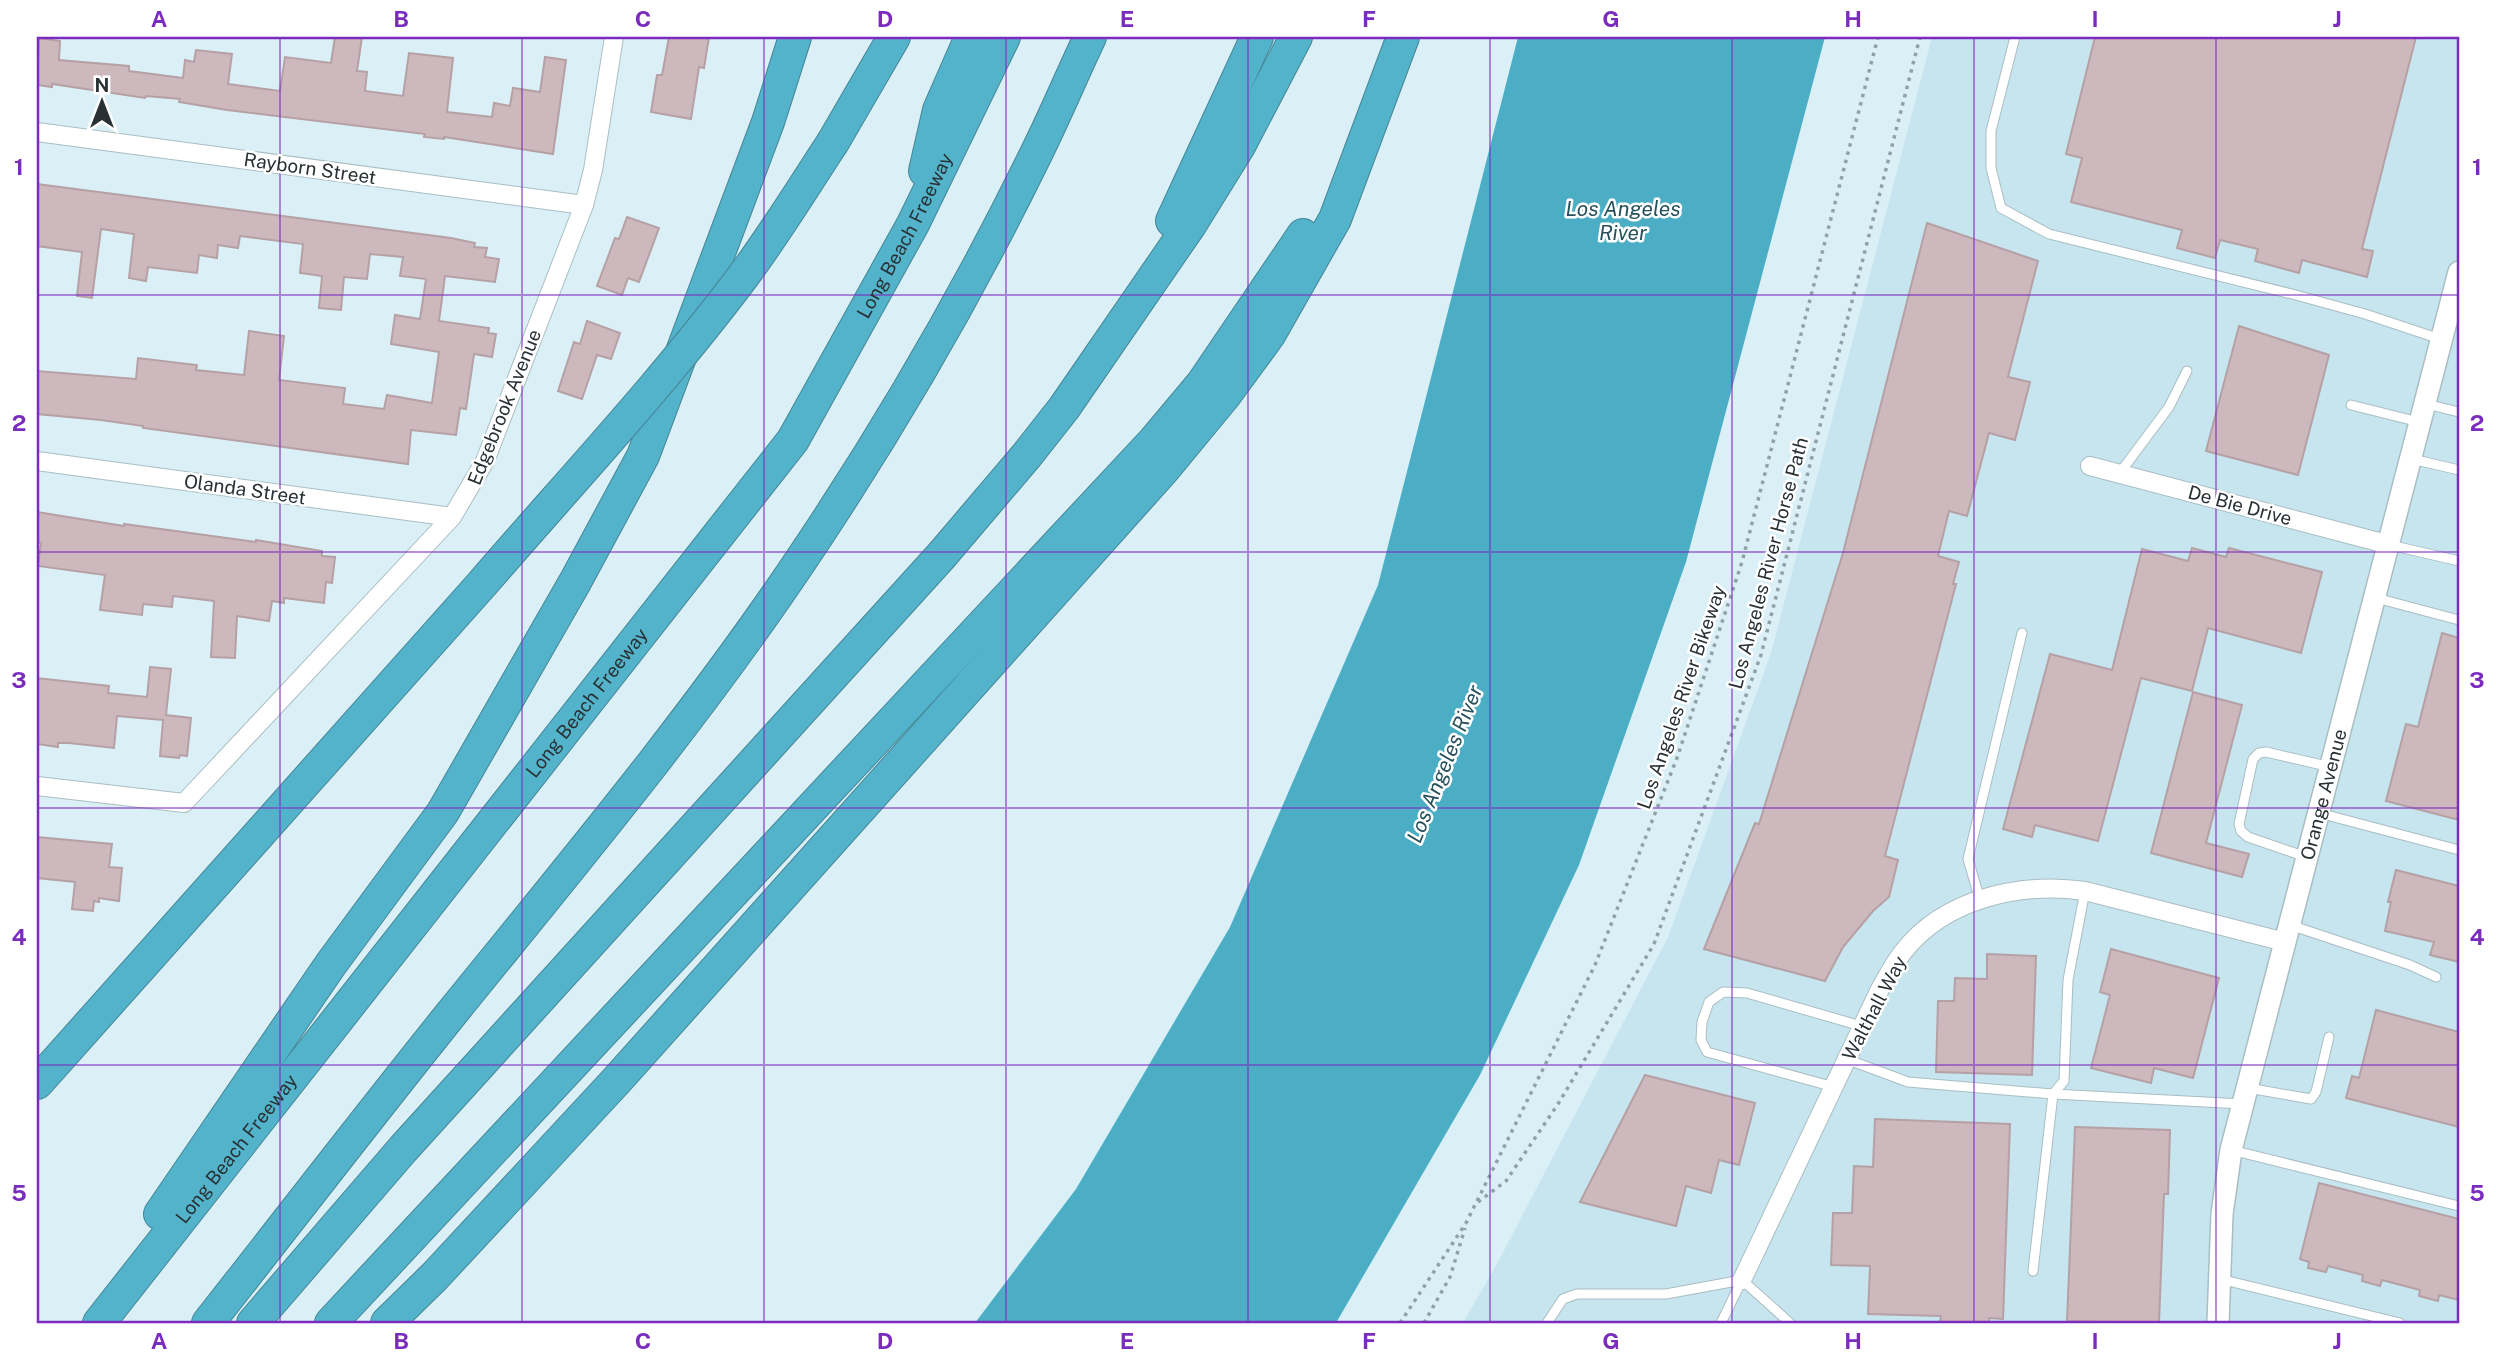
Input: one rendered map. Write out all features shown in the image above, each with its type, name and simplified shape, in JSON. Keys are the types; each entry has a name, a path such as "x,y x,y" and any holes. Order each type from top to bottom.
{"highway":[{"path":"86,1323 331,964 443,812 570,591 643,456 768,122 795,37"},
{"path":"37,1083 659,382 744,274 833,142 894,37"},
{"path":"913,224 939,110 971,37"},
{"name":"Long Beach Freeway","path":"99,1323 793,440 913,224 1004,37"},
{"path":"208,1323 448,1019 635,789 716,682 797,566 876,444 948,322 1034,158 1090,37"},
{"path":"1133,305 1256,37"},
{"path":"253,1323 403,1149 942,555 1027,455 1064,408 1190,225 1239,146 1296,37"},
{"path":"387,1323 435,1276 617,1080 1155,479 1225,396 1269,335 1335,219 1403,37"},
{"path":"331,1323 1155,440 1202,384 1359,152"}],"street":[{"name":"Edgebrook Avenue","path":"37,786 184,803 452,517 485,461 584,205 593,170 614,37"},
{"name":"Rayborn Street","path":"37,132 584,205"},
{"name":"Orange Avenue","path":"2218,1323 2223,1199 2231,1150 2459,272"},
{"name":"Olanda Street","path":"37,461 452,517"},
{"name":"De Bie Drive","path":"2090,466 2389,545"},
{"name":"Walthall Way","path":"1742,1280 1880,989 1903,952 1936,920 1980,900 2007,892 2061,888 2288,933"}],"lane":[{"path":"2015,37 1992,131 1992,168 2001,208 2049,234 2292,293 2442,340"},
{"path":"2119,474 2169,407 2187,371"},
{"path":"2351,405 2423,413 2459,412"},
{"path":"2412,459 2459,470"},
{"path":"2389,545 2459,561"},
{"path":"2376,598 2459,620"},
{"path":"1980,900 1968,859 2022,633"},
{"path":"2308,858 2248,837 2241,831 2239,824 2253,759 2259,753 2266,752 2331,767"},
{"path":"2319,813 2459,850"},
{"path":"2034,1271 2053,1094 2064,1081 2068,980 2085,891"},
{"path":"2288,933 2410,965 2436,976"},
{"path":"1833,1087 1707,1052 1702,1040 1702,1029 1709,1002 1723,992 1747,993 1861,1026"},
{"path":"1846,1059 1908,1082 2053,1094 2311,1099 2316,1093 2329,1037"},
{"path":"2231,1150 2459,1206"},
{"path":"2218,1279 2400,1323"},
{"path":"1547,1323 1563,1300 1577,1294 1666,1294 1742,1280"},
{"path":"1721,1323 1742,1280"},
{"path":"1742,1280 1790,1323"}],"path":[{"name":"Los Angeles River Bikeway","path":"1400,1323 1466,1223 1595,965 1677,758 1742,562 1878,37"},
{"name":"Los Angeles River Horse Path","path":"1476,1203 1506,1181 1558,1104 1654,944 1761,655 1920,37"},
{"path":"1424,1323 1450,1277 1466,1223"}],"shaded area":[{"path":"1932,37 2459,37 2459,1323 1463,1323 1498,1262 1668,937 1771,653"}],"water":[{"name":"Los Angeles River","path":"1518,37 1825,37 1686,562 1579,865 1480,1075 1336,1323 975,1323 1076,1189 1230,927 1378,585"}],"building":[{"path":"335,37 362,37 357,71 367,72 365,91 403,96 409,53 453,58 447,112 492,117 494,103 510,106 513,88 540,92 545,57 566,60 553,154 444,137 424,137 425,134 227,110 179,102 180,99 145,98 52,84 52,87 37,85 39,38 60,41 59,60 129,66 129,71 183,78 185,60 194,62 196,50 232,54 228,84 280,91 285,57 331,63"},
{"path":"669,37 709,37 704,68 699,67 691,119 651,112 657,75 662,75"},
{"path":"2095,37 2416,37 2362,249 2373,251 2367,277 2302,260 2299,273 2255,261 2258,249 2220,240 2215,258 2177,248 2182,230 2071,202 2082,158 2066,154"},
{"path":"37,184 451,238 475,243 474,247 487,248 485,257 499,259 495,282 445,276 439,321 489,328 488,333 496,334 492,357 474,354 466,409 460,408 456,435 411,430 408,464 101,420 37,414 37,371 136,379 138,358 197,365 196,370 244,375 249,331 284,336 279,380 345,388 343,404 384,409 387,395 432,403 439,352 391,344 395,315 420,319 426,279 400,276 403,257 370,254 367,279 344,277 341,310 319,308 322,276 300,273 303,244 240,236 238,248 218,245 217,258 199,255 197,273 148,267 146,281 129,278 134,234 101,229 92,298 77,296 82,252 37,246"},
{"path":"627,217 659,228 639,282 628,278 622,295 597,286 615,238 619,239"},
{"path":"1927,223 2038,261 2008,377 2030,382 2015,440 1989,433 1967,516 1949,511 1938,556 1959,562 1953,584 1956,584 1885,856 1898,860 1889,897 1873,911 1843,947 1825,981 1704,949 1755,823 1759,824 1843,553"},
{"path":"587,321 620,333 611,359 597,355 582,399 558,391 574,342 580,344"},
{"path":"2239,326 2329,355 2298,475 2206,451"},
{"path":"37,512 322,551 322,556 335,557 332,583 326,582 324,603 284,598 284,603 272,601 269,621 237,616 235,658 211,657 214,601 173,596 172,607 143,604 142,615 100,610 105,575 38,566 41,543 37,542"},
{"path":"2192,548 2226,557 2229,548 2322,572 2301,653 2208,628 2192,691 2141,678 2098,841 2035,825 2032,837 2003,829 2050,654 2112,670 2142,549 2188,561"},
{"path":"2442,633 2459,638 2459,820 2386,801 2406,724 2418,727"},
{"path":"150,667 171,669 166,715 191,718 187,756 160,756 163,720 117,716 114,748 69,743 58,743 58,747 37,744 37,678 109,686 108,693 147,697"},
{"path":"2193,692 2242,705 2206,843 2249,854 2242,877 2151,853"},
{"path":"37,837 112,844 109,867 122,868 119,901 99,898 99,902 94,901 93,911 72,909 75,882 37,878"},
{"path":"2396,870 2459,886 2459,962 2430,955 2434,942 2385,931 2391,902 2388,902"},
{"path":"2111,949 2219,978 2193,1078 2154,1068 2151,1083 2091,1068 2110,995 2100,992"},
{"path":"1987,954 2036,956 2032,1075 1936,1072 1938,1001 1954,1001 1955,978 1987,979"},
{"path":"2376,1010 2459,1032 2459,1127 2346,1098 2352,1076 2359,1078"},
{"path":"1645,1075 1755,1103 1739,1165 1719,1160 1711,1193 1686,1186 1676,1226 1580,1202"},
{"path":"1875,1119 2010,1124 2003,1319 1989,1318 1989,1323 1940,1323 1941,1316 1868,1314 1870,1266 1831,1265 1833,1213 1852,1213 1854,1166 1873,1167"},
{"path":"2075,1127 2170,1130 2168,1194 2164,1194 2159,1323 2067,1321"},
{"path":"2319,1183 2459,1219 2459,1300 2439,1295 2438,1301 2419,1296 2420,1290 2382,1280 2380,1286 2362,1281 2363,1275 2328,1266 2326,1272 2308,1268 2309,1262 2300,1259"}]}
